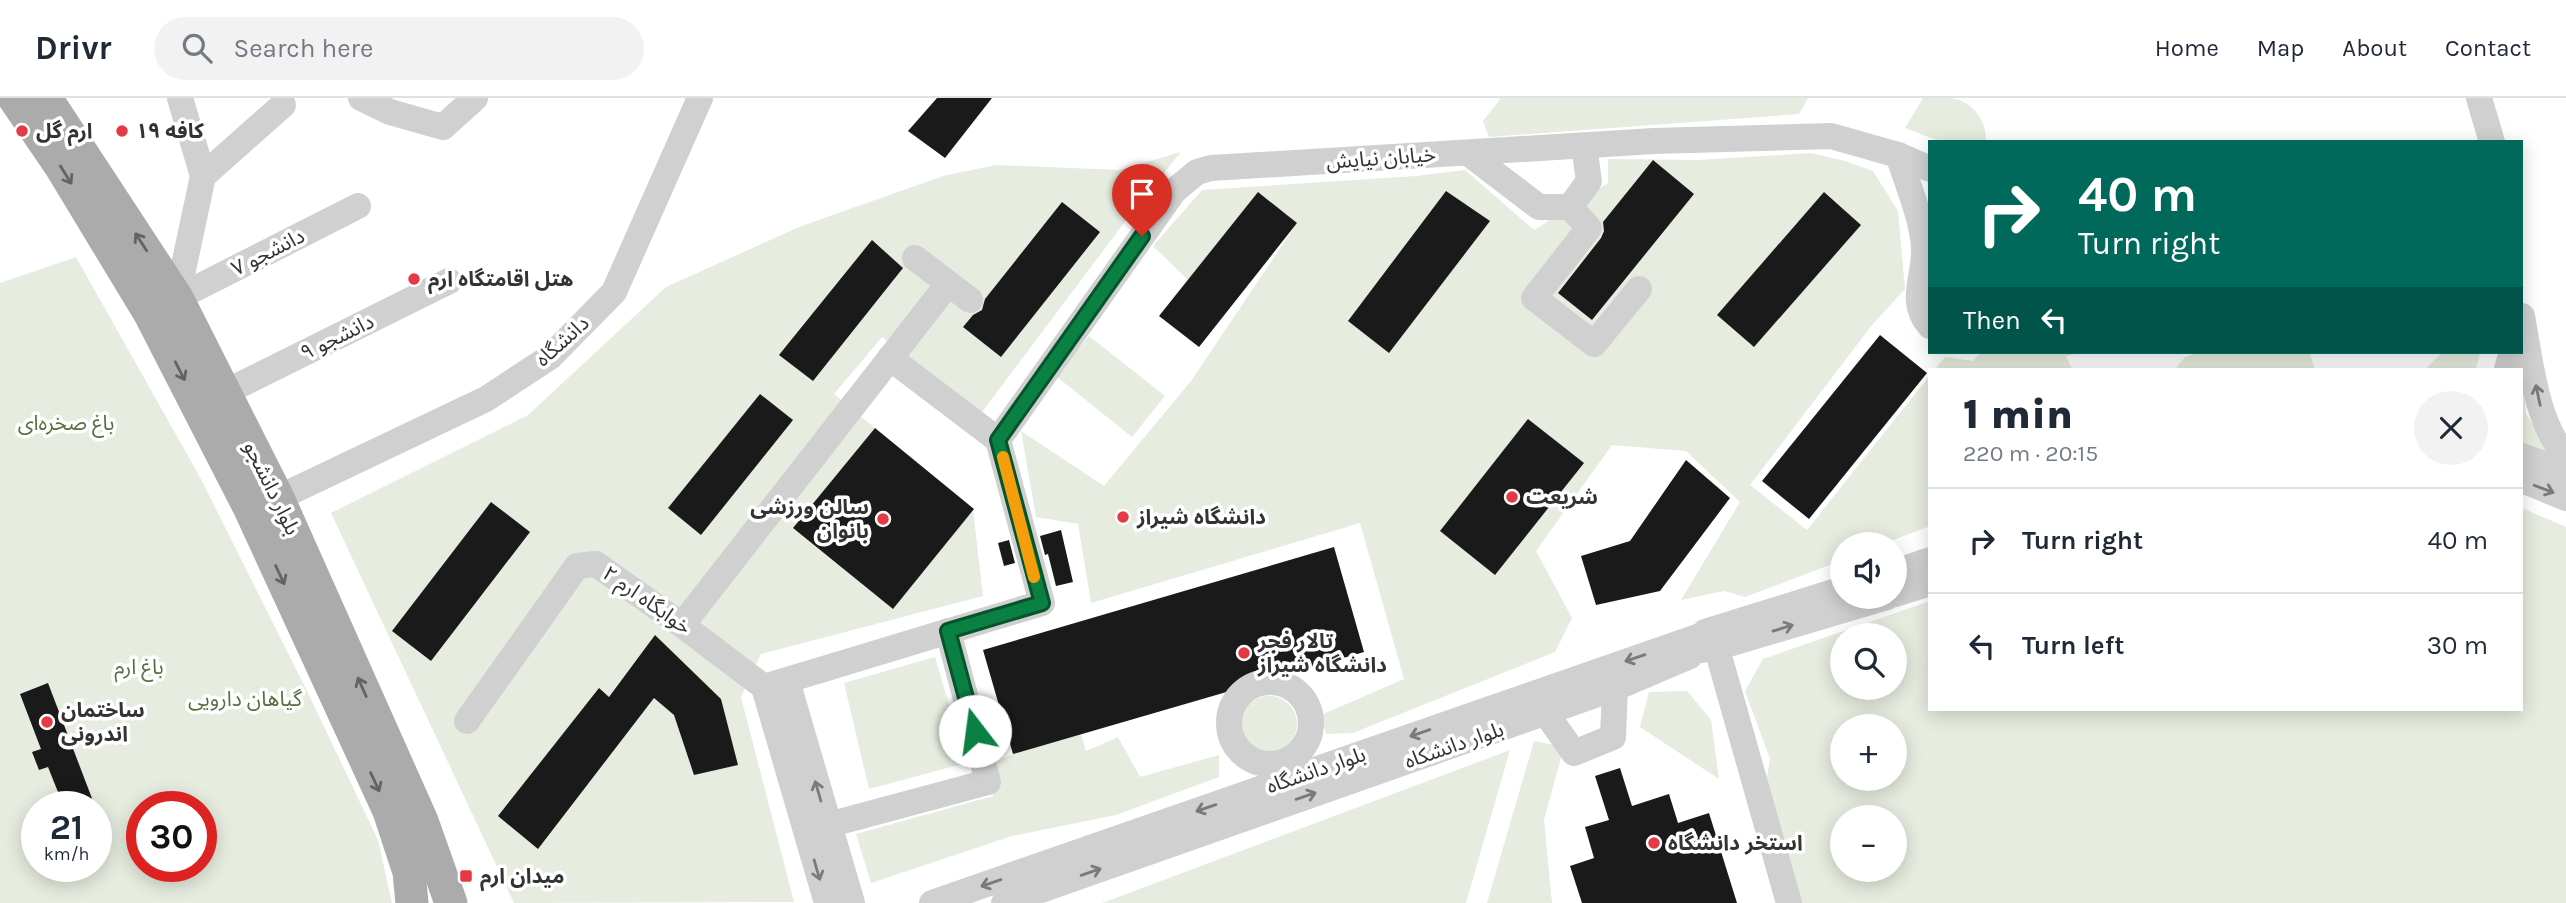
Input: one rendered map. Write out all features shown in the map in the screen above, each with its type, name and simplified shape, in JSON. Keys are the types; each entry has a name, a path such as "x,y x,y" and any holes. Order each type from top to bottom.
{"main road":[{"name":"بلوار دانشجو","path":"14,98 61,167 150,314 244,497 389,811 409,872 411,903"},
{"name":"بلوار دانشجو","path":"46,98 177,298 278,498 422,821 451,903"}],"street":[{"path":"177,298 203,176 180,98"},
{"path":"361,98 390,112 443,127 475,98"},
{"name":"دانشگاه","path":"278,498 486,399 550,357 614,292 700,98"},
{"path":"2479,98 2491,140"},
{"path":"203,176 283,106"},
{"name":"خیابان نیایش","path":"998,440 1174,191 1197,172 1211,168 1654,141 1831,136 1898,155 1928,168"},
{"path":"1570,207 1589,181 1584,146"},
{"path":"1468,153 1539,207 1570,207 1589,228 1534,298 1594,344 1639,289"},
{"path":"1898,155 1913,201 1924,249 1917,293 1919,307 1928,324"},
{"name":"۷ دانشجو","path":"177,298 358,206"},
{"path":"915,258 970,300"},
{"name":"۹ دانشجو","path":"225,393 449,281"},
{"path":"682,625 948,284"},
{"path":"2523,323 2542,413 2559,448 2566,456"},
{"path":"776,684 1042,603 998,440 890,358"},
{"path":"2523,456 2566,472"},
{"path":"2523,480 2566,498"},
{"path":"1907,568 1928,561"},
{"name":"خوابگاه ارم ۲","path":"467,721 577,566 596,564 682,625 776,684"},
{"path":"1907,590 1928,584"},
{"name":"بلوار دانشکاه","path":"1004,903 1615,688 1830,594"},
{"name":"بلوار دانشکاه","path":"1709,645 1842,609"},
{"path":"828,825 988,782 948,631"},
{"path":"1709,645 1731,725 1789,903"},
{"name":"بلوار دانشگاه","path":"932,903 1709,645"},
{"path":"776,684 828,825 852,903"},
{"path":"776,684 827,903"},
{"path":"1545,712 1574,754 1613,737 1615,688"},
{"path":"1731,725 1770,903"}],"green space":[{"path":"1501,98 1808,98 1799,114 1489,137 1483,121"},
{"path":"1923,98 1951,98 1966,103 1977,113 1984,127 1986,140 1936,140 1905,128"},
{"path":"1181,152 1136,207 982,412 882,337 834,394 875,428 794,529 893,609 973,510 983,596 761,654 741,697 794,902 514,903 331,513 528,415 666,287 799,227 943,176 996,165 1119,170"},
{"path":"1811,153 1873,171 1898,211 1905,289 1872,325 1750,485 1807,530 1928,378 1928,527 1907,535 1907,532 1830,532 1830,565 1745,597 1724,591 1681,600 1740,502 1686,451 1612,445 1536,551 1572,618 1555,652 1353,733 1326,734 1321,715 1404,679 1360,523 1091,603 1078,524 1036,517 1021,431 1104,486 1191,381 1297,223 1258,192 1188,280 1153,246 1202,190 1416,176 1465,170 1534,230 1608,183 1608,159 1697,160"},
{"name":"باغ ارم","path":"76,257 201,479 307,691 378,840 392,903 0,903 0,283"},
{"path":"1089,336 1165,396 1132,437 1056,376"},
{"path":"1979,354 2074,354 2066,356 2072,368 1936,368 1945,357 1973,361"},
{"path":"2195,354 2310,354 2315,368 2176,368 2185,357"},
{"path":"2441,354 2480,354 2476,368 2426,368"},
{"path":"2523,385 2526,414 2553,455 2523,443"},
{"path":"2523,508 2566,527 2566,903 1800,903 1766,783 1770,759 1745,691 1763,659 1830,636 1830,700 1907,700 1907,623 1867,623 1928,602 1928,711 2523,711"},
{"path":"935,657 966,763 869,789 844,683"},
{"path":"1687,691 1711,720 1719,779 1640,727 1649,692"},
{"path":"1269,696 1280,698 1289,704 1295,713 1295,735 1289,744 1280,750 1269,752 1258,750 1249,744 1243,735 1241,724 1243,713 1249,704 1258,698"},
{"path":"1081,734 1086,751 1118,737 1140,777 1219,755 1219,777 1116,815 1012,836 871,883 856,834 993,796 997,761"},
{"path":"1534,741 1564,747 1544,820 1552,903 1487,903"},
{"path":"1510,750 1466,903 1102,903"}],"building":[{"path":"937,98 992,98 945,158 908,131"},
{"path":"1653,160 1694,194 1592,320 1558,293 1601,238 1604,231 1603,222"},
{"path":"1446,191 1490,221 1389,353 1348,321"},
{"path":"1258,192 1297,223 1199,347 1159,316"},
{"path":"1824,192 1861,225 1754,347 1717,315"},
{"path":"1062,202 1100,232 1001,357 963,327 973,315 982,310 985,299"},
{"path":"872,240 903,268 813,381 779,355"},
{"path":"1880,335 1927,373 1809,519 1762,481"},
{"path":"760,394 793,420 701,535 668,508"},
{"name":"شریعت","path":"1528,419 1584,463 1495,575 1440,531"},
{"name":"سالن ورزشی بانوان","path":"875,428 974,509 893,609 793,528"},
{"path":"1686,460 1730,498 1660,591 1596,605 1581,556 1630,541"},
{"path":"491,502 530,532 431,661 392,631"},
{"path":"1061,530 1073,582 1056,586 1048,554 1045,555 1040,536"},
{"path":"1009,540 1015,563 1004,566 998,543"},
{"path":"1334,547 1364,652 1013,754 983,650"},
{"path":"655,635 721,699 738,765 694,775 674,715 654,698 538,849 498,816 599,688 609,697"},
{"name":"ساختمان اندرونی","path":"48,683 89,791 58,791 48,767 39,770 32,752 41,749 20,694"},
{"name":"استخر دانشگاه","path":"1620,768 1632,806 1669,794 1678,823 1709,813 1737,903 1582,903 1570,866 1594,858 1585,827 1609,820 1595,776"}],"slow traffic":[{"path":"1003,457 1034,577"}],"place":[{"name":"ارم گل","path":"22,131"},
{"name":"کافه ۱۹","path":"122,131"},
{"name":"هتل اقامتگاه ارم","path":"414,279"},
{"name":"شریعت","path":"1512,497"},
{"name":"دانشگاه شیراز","path":"1123,517"},
{"name":"سالن ورزشی بانوان","path":"883,519"},
{"name":"تالار فجر دانشگاه شیراز","path":"1244,653"},
{"name":"ساختمان اندرونی","path":"47,722"},
{"name":"استخر دانشگاه","path":"1654,843"},
{"name":"میدان ارم","path":"466,876"}],"route":[{"path":"975,731 948,631 1042,603 998,440 1142,236"}],"park label":[{"name":"باغ صخره‌ای","path":"66,423"},
{"name":"گیاهان دارویی","path":"245,699"}]}
